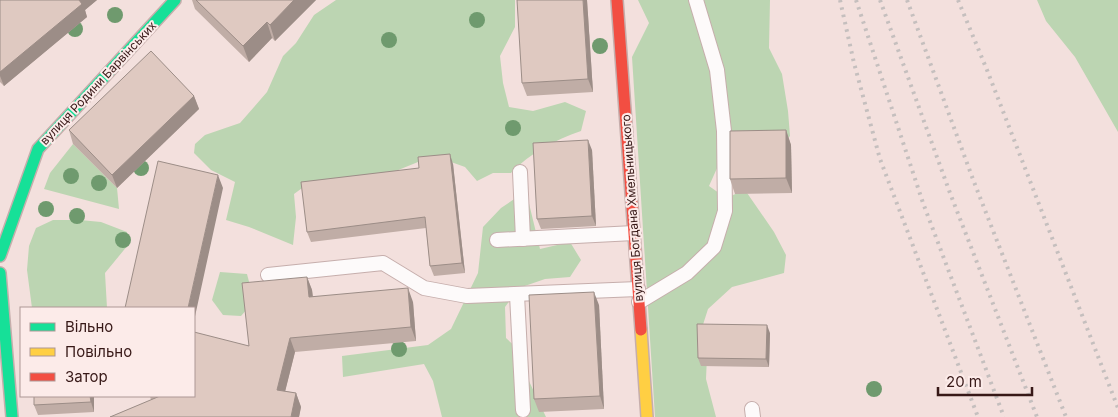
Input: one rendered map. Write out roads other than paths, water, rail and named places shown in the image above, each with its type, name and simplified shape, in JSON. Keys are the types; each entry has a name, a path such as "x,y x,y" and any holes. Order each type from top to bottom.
{"street":[{"name":"вулиця Родини Барвінських","path":"0,256 38,149 175,0"},
{"name":"вулиця Богдана Хмельницького","path":"617,0 647,417"},
{"path":"0,273 12,417"}],"lane":[{"path":"268,275 383,263 424,288 467,296 639,296 687,273 714,247 725,212 724,132 717,70 696,0"},
{"path":"520,172 524,239"},
{"path":"497,240 634,233"},
{"path":"517,295 523,410"}],"railway":[{"path":"840,0 854,63 880,159 978,417"},
{"path":"856,0 923,203 1004,417"},
{"path":"880,0 950,193 1037,417"},
{"path":"907,0 974,182 1066,417"},
{"path":"958,0 1118,408"}]}
